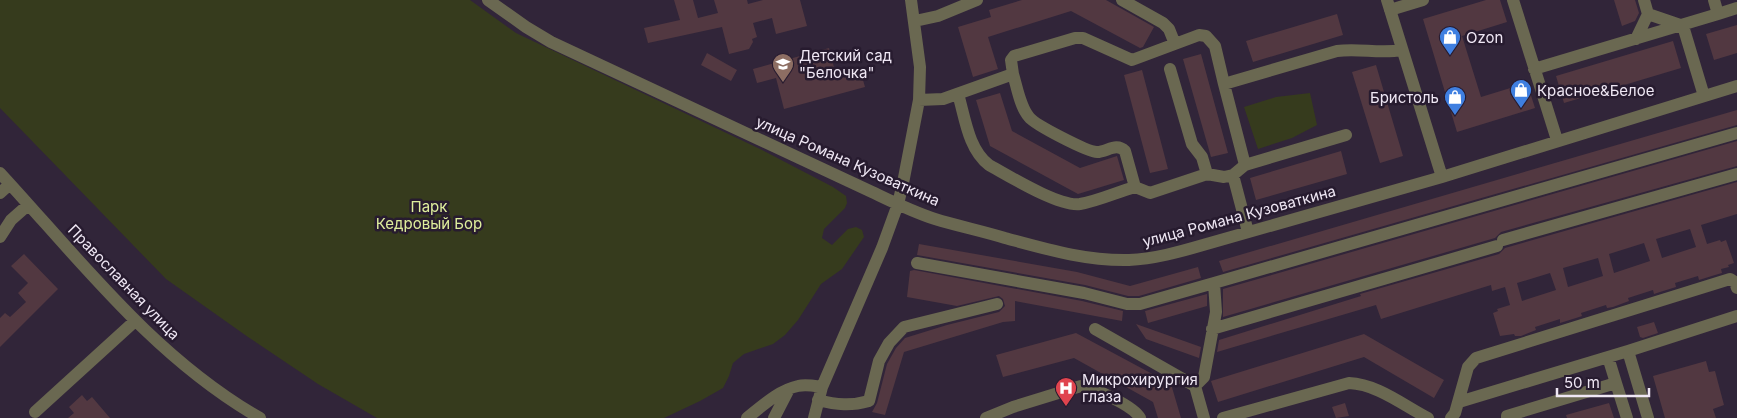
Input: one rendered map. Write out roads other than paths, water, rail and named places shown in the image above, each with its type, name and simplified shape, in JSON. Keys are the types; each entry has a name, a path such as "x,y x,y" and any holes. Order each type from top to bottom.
{"street":[{"name":"улица Романа Кузоваткина","path":"488,0 526,28 551,42 898,204 950,223 1047,250 1113,260 1139,260 1172,254 1442,177 1737,86"},
{"path":"814,418 822,387 882,248 898,204 919,100 920,67 911,0"},
{"path":"915,22 938,16 978,0"},
{"path":"1122,0 1164,23 1169,29 1175,44"},
{"path":"1423,0 1389,5 1442,177"},
{"path":"1513,0 1557,140"},
{"path":"1636,39 1648,14 1644,0"},
{"path":"1714,0 1718,14"},
{"path":"1534,69 1683,26 1737,8"},
{"path":"1648,14 1683,26"},
{"path":"1683,26 1704,96"},
{"path":"1245,165 1215,46 1209,38 1199,35 1132,60 1089,39 1075,38 1014,56 1011,60 1013,74 1025,111 1033,122 1089,151 1101,152 1117,146 1121,147 1125,151 1135,187 1144,192 1150,193 1207,174 1224,177 1233,175 1245,165 1346,135"},
{"path":"1224,84 1337,51 1350,49 1388,52 1402,50"},
{"path":"1170,69 1192,144 1202,157 1207,174"},
{"path":"919,100 943,99 1013,74"},
{"path":"958,94 974,148 989,165 1057,200 1070,204 1080,204 1135,187"},
{"path":"917,263 1084,293 1127,304 1140,304 1737,132"},
{"name":"Православная улица","path":"0,173 5,188 28,204 135,321 196,376 260,418"},
{"path":"1212,330 1737,174"},
{"path":"1233,175 1248,232"},
{"path":"0,237 11,220 28,204"},
{"path":"1455,413 1468,368 1476,358 1730,279 1735,282 1737,288"},
{"path":"1195,386 1204,377 1216,312 1214,283"},
{"path":"818,400 842,406 869,401 879,362 889,343 904,327 997,304"},
{"path":"1455,413 1608,357 1736,319"},
{"path":"35,412 135,321"},
{"path":"1095,329 1195,386 1204,418"},
{"path":"1628,351 1648,418"},
{"path":"1608,357 1627,418"},
{"path":"1223,418 1349,383 1372,388 1428,418"},
{"path":"1507,418 1507,416 1616,383"},
{"path":"747,418 789,389 800,385 822,387"},
{"path":"986,418 1013,407 1081,386 1090,387 1135,411 1140,418"},
{"path":"774,418 789,389"}],"place":[{"name":"Ozon","path":"1450,56"},
{"name":"Детский сад \"Белочка\"","path":"783,83"},
{"name":"Красное&Белое","path":"1521,109"},
{"name":"Бристоль","path":"1455,116"},
{"name":"Микрохирургия глаза","path":"1066,407"}],"park label":[{"name":"Парк Кедровый Бор","path":"429,214"}]}
